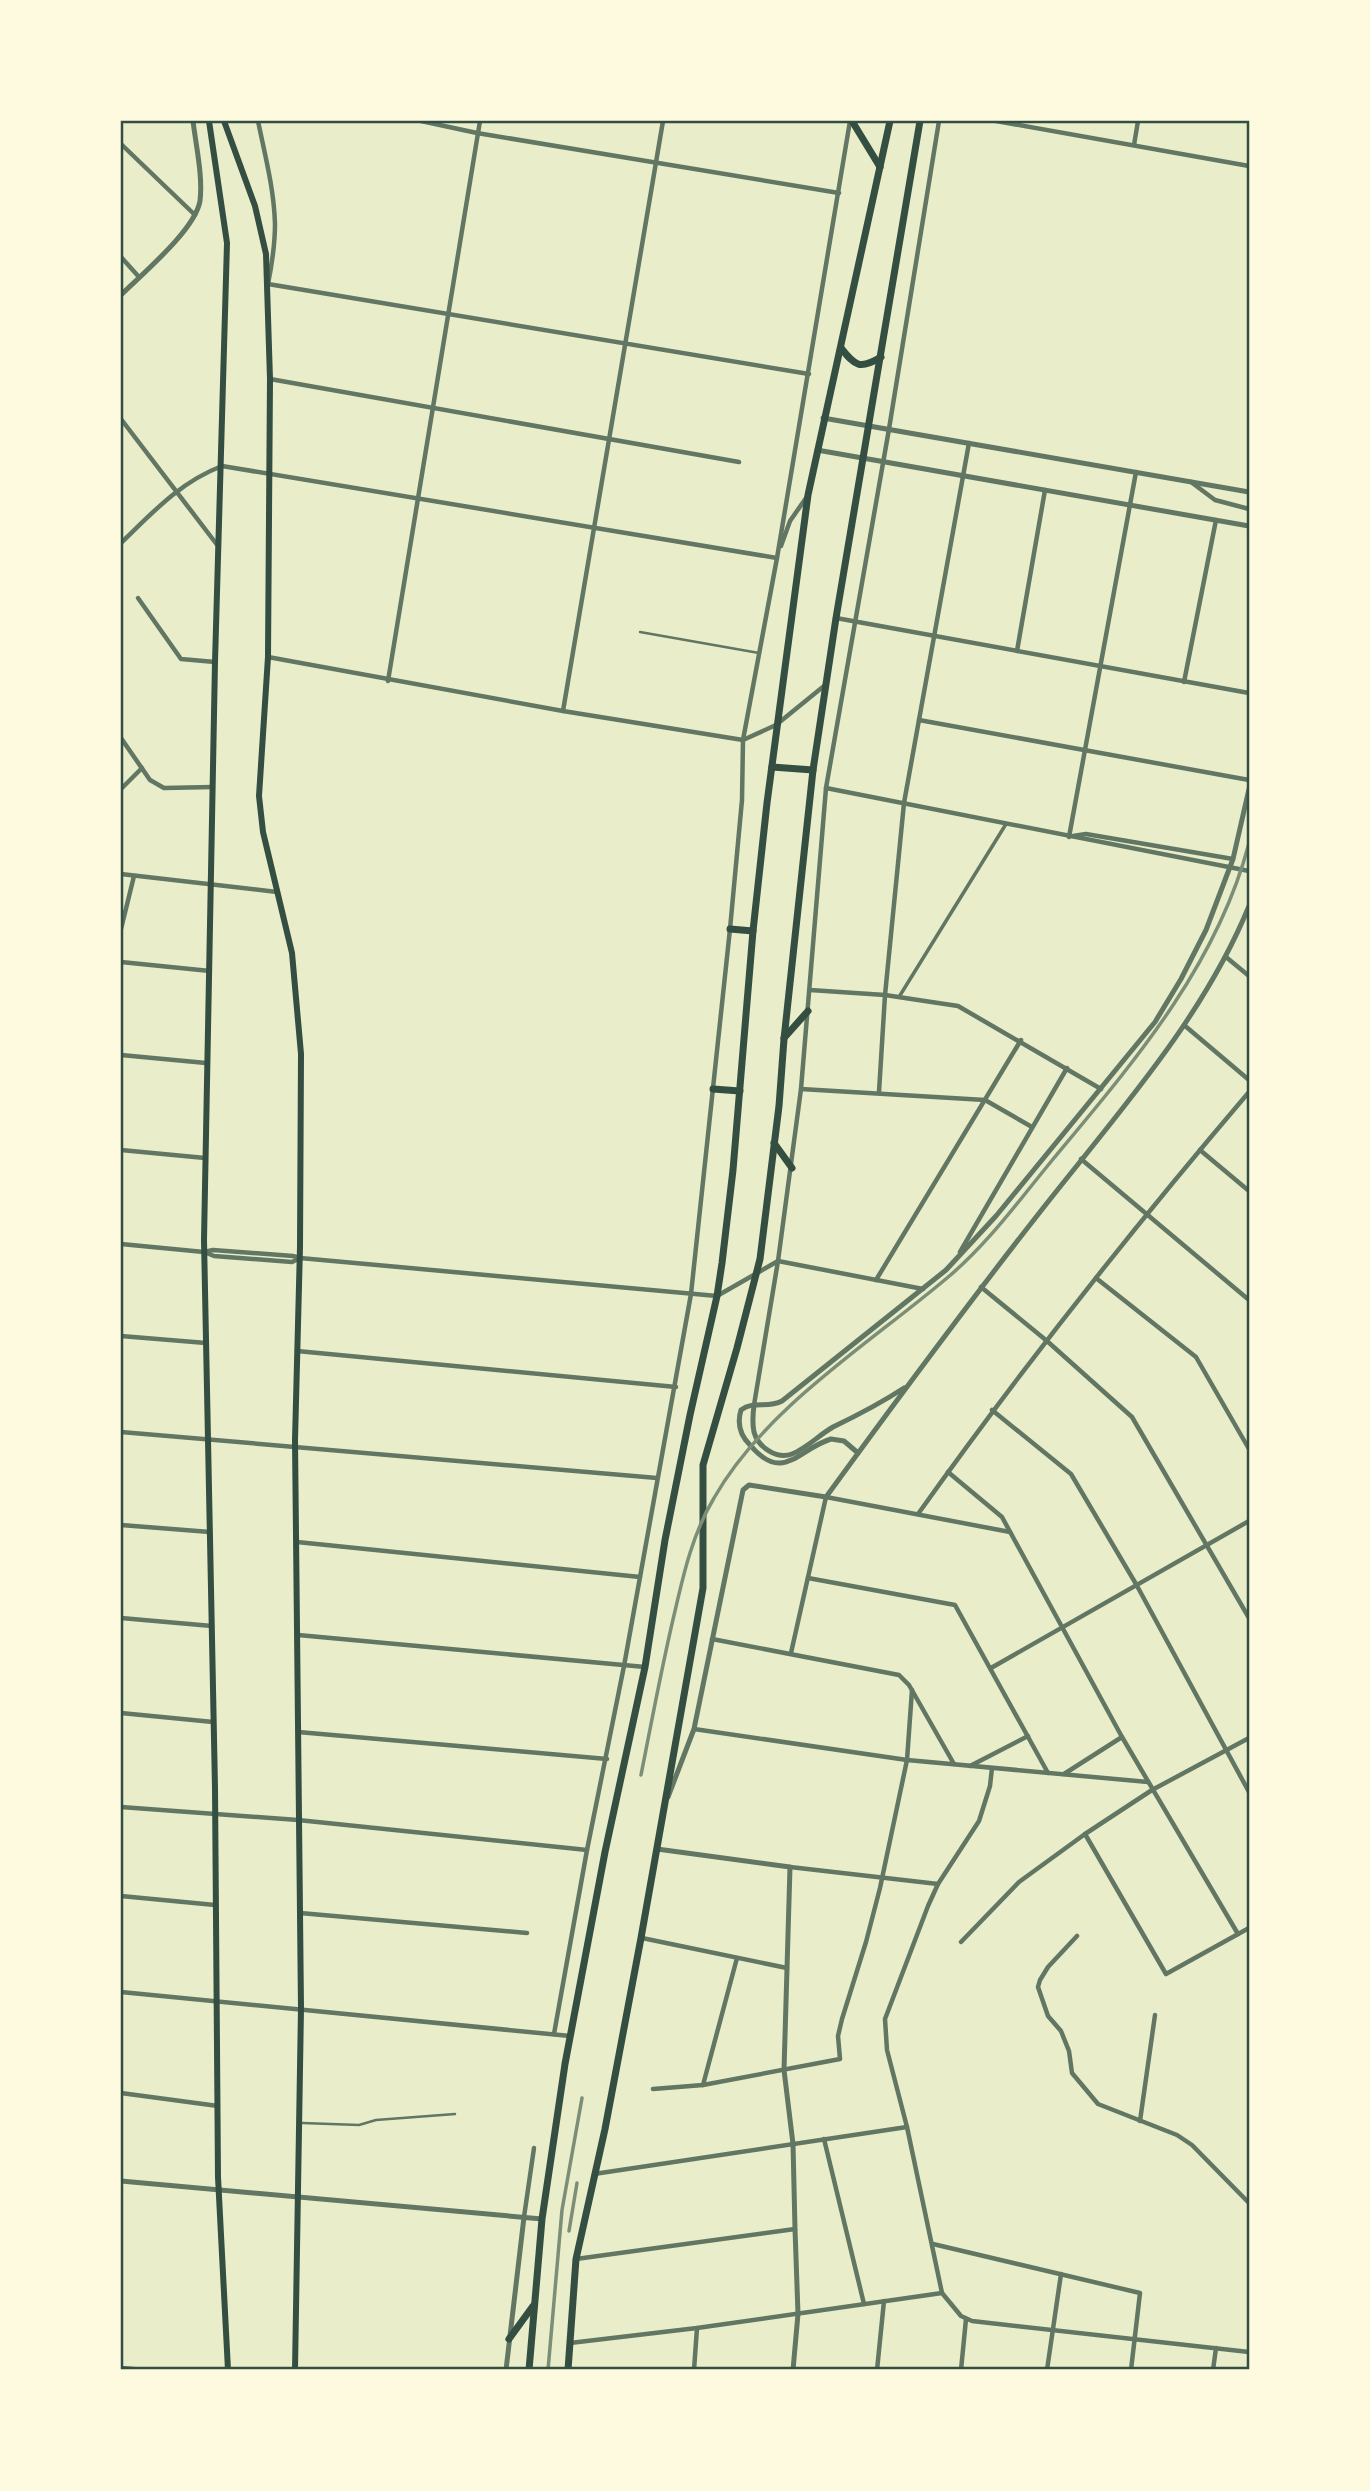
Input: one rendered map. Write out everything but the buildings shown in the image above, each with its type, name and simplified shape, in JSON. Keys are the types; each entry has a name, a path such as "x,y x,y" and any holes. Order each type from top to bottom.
{"main road":[{"path":"209,121 227,243 215,662 204,1252 215,1815 218,2190 228,2370"},
{"path":"224,121 255,206 266,254 270,379 268,657 259,796 263,832 292,953 301,1054 300,1258 295,1448 302,2008 295,2370"},
{"path":"851,121 880,167"},
{"path":"529,2370 542,2219 570,2036 605,1852 645,1667 677,1478 717,1296 732,1182 753,931 776,725 808,495 890,121"},
{"path":"568,2370 576,2259 641,1938 703,1588 703,1465 757,1272 779,1107 783,1039 813,770 920,121"},
{"path":"841,348 849,359 862,366 880,357"},
{"path":"772,767 813,770"},
{"path":"730,929 753,931"},
{"path":"783,1039 808,1011"},
{"path":"713,1089 740,1091"},
{"path":"773,1143 792,1168"},
{"path":"509,2339 534,2305"},
{"path":"121,2369 136,2370"}],"street":[{"path":"121,295 183,233 195,215 200,203 200,189 194,121"},
{"path":"258,121 271,185 275,223 274,251 268,284 809,374"},
{"path":"421,121 477,133 839,193"},
{"path":"388,681 480,121"},
{"path":"563,711 663,121"},
{"path":"554,2034 676,1387 691,1294 730,929 742,800 743,740 777,558 851,121"},
{"path":"910,1384 794,1453 780,1455 769,1451 756,1437 753,1428 754,1405 792,1168 801,1088 825,788 884,461 939,121"},
{"path":"996,121 1249,166"},
{"path":"1133,145 1138,121"},
{"path":"121,144 195,215"},
{"path":"121,257 139,277"},
{"path":"270,379 739,461"},
{"path":"823,418 1249,492"},
{"path":"121,419 219,547"},
{"path":"879,1092 885,995 904,803 969,443"},
{"path":"817,450 1249,526"},
{"path":"121,543 176,490 200,474 222,466 777,558"},
{"path":"1069,836 1136,472"},
{"path":"1190,482 1216,500 1249,509"},
{"path":"1017,651 1045,490"},
{"path":"777,558 790,521 808,495"},
{"path":"1185,682 1216,520"},
{"path":"138,598 181,659 215,662"},
{"path":"836,618 1249,693"},
{"path":"268,657 388,681 743,740 776,725 825,686"},
{"path":"919,720 1249,780"},
{"path":"121,738 150,780 164,788 213,788"},
{"path":"121,789 142,768"},
{"path":"825,788 1249,872"},
{"path":"858,1453 844,1441 831,1439 789,1462 767,1460 748,1444 741,1430 741,1410 754,1405 775,1405 782,1401 923,1289 957,1258 996,1216 1101,1089 1155,1022 1206,930 1233,859 1249,789"},
{"path":"899,997 1006,824"},
{"path":"1069,836 1086,834 1233,859"},
{"path":"121,874 277,892"},
{"path":"121,929 134,875"},
{"path":"791,1653 826,1497 981,1287 1184,1026 1226,957 1249,906"},
{"path":"1226,957 1249,976"},
{"path":"121,962 210,971"},
{"path":"810,989 885,995 958,1006 1101,1089"},
{"path":"1184,1026 1249,1080"},
{"path":"876,1280 1020,1040"},
{"path":"121,1055 206,1063"},
{"path":"957,1258 1067,1068"},
{"path":"801,1088 985,1100 1032,1127"},
{"path":"918,1514 992,1410 1147,1214 1249,1092"},
{"path":"121,1150 205,1158"},
{"path":"1200,1150 1249,1191"},
{"path":"1081,1160 1249,1300"},
{"path":"121,1244 717,1296 778,1261 923,1289"},
{"path":"1096,1278 1196,1357 1249,1449"},
{"path":"981,1287 1047,1341 1132,1417 1249,1618"},
{"path":"121,1336 206,1343"},
{"path":"297,1351 676,1387"},
{"path":"870,1410 877,1413 881,1420"},
{"path":"992,1410 1071,1474 1136,1584 1249,1792"},
{"path":"121,1432 657,1478"},
{"path":"948,1472 1002,1517 1122,1737 1238,1934"},
{"path":"665,1807 694,1729 743,1490 747,1486 826,1497 1010,1532"},
{"path":"991,1668 1249,1521"},
{"path":"121,1525 210,1532"},
{"path":"297,1542 640,1577"},
{"path":"808,1578 955,1605 1048,1773"},
{"path":"121,1618 212,1626"},
{"path":"298,1634 645,1667"},
{"path":"711,1639 899,1675 912,1690 955,1764"},
{"path":"653,2089 703,2085 841,2059 838,2036 866,1942 907,1760 912,1690"},
{"path":"121,1713 213,1722"},
{"path":"694,1729 907,1760 1148,1782"},
{"path":"298,1732 607,1759"},
{"path":"969,1766 1028,1736"},
{"path":"1063,1774 1122,1737"},
{"path":"961,1942 1020,1882 1085,1834 1152,1790 1249,1738"},
{"path":"992,1768 979,1821 938,1885 910,1949 885,2019 887,2050 907,2127 942,2292 966,2319 1249,2352"},
{"path":"121,1807 298,1820 587,1850"},
{"path":"1085,1834 1166,1974 1249,1928"},
{"path":"657,1849 938,1885"},
{"path":"790,1867 784,2070 793,2144 797,2314 793,2370"},
{"path":"121,1896 215,1905"},
{"path":"300,1913 527,1933"},
{"path":"1077,1936 1040,1980 1038,1987 1048,2016 1061,2031 1069,2052 1072,2073 1098,2104 1177,2135 1192,2145 1249,2203"},
{"path":"641,1938 788,1968"},
{"path":"703,2085 737,1958"},
{"path":"121,1992 570,2036"},
{"path":"1140,2121 1155,2015"},
{"path":"121,2093 218,2106"},
{"path":"594,2174 907,2127"},
{"path":"824,2139 864,2304"},
{"path":"506,2370 534,2148"},
{"path":"121,2181 542,2219"},
{"path":"576,2259 795,2229"},
{"path":"933,2244 1140,2293 1131,2370"},
{"path":"1047,2370 1061,2274"},
{"path":"569,2343 697,2328 942,2292"},
{"path":"877,2370 884,2301"},
{"path":"961,2370 966,2319"},
{"path":"694,2370 697,2328"},
{"path":"1213,2370 1216,2348"}],"lane":[{"path":"640,632 759,653"},
{"path":"299,2123 359,2125 376,2120 455,2114"}],"railway":[{"path":"641,1775 690,1553 707,1511 735,1465 790,1406 962,1265 1003,1221 1113,1086 1169,1011 1216,931 1235,888 1249,843"},
{"path":"548,2370 562,2210 582,2098"},
{"path":"569,2231 577,2183"}]}
